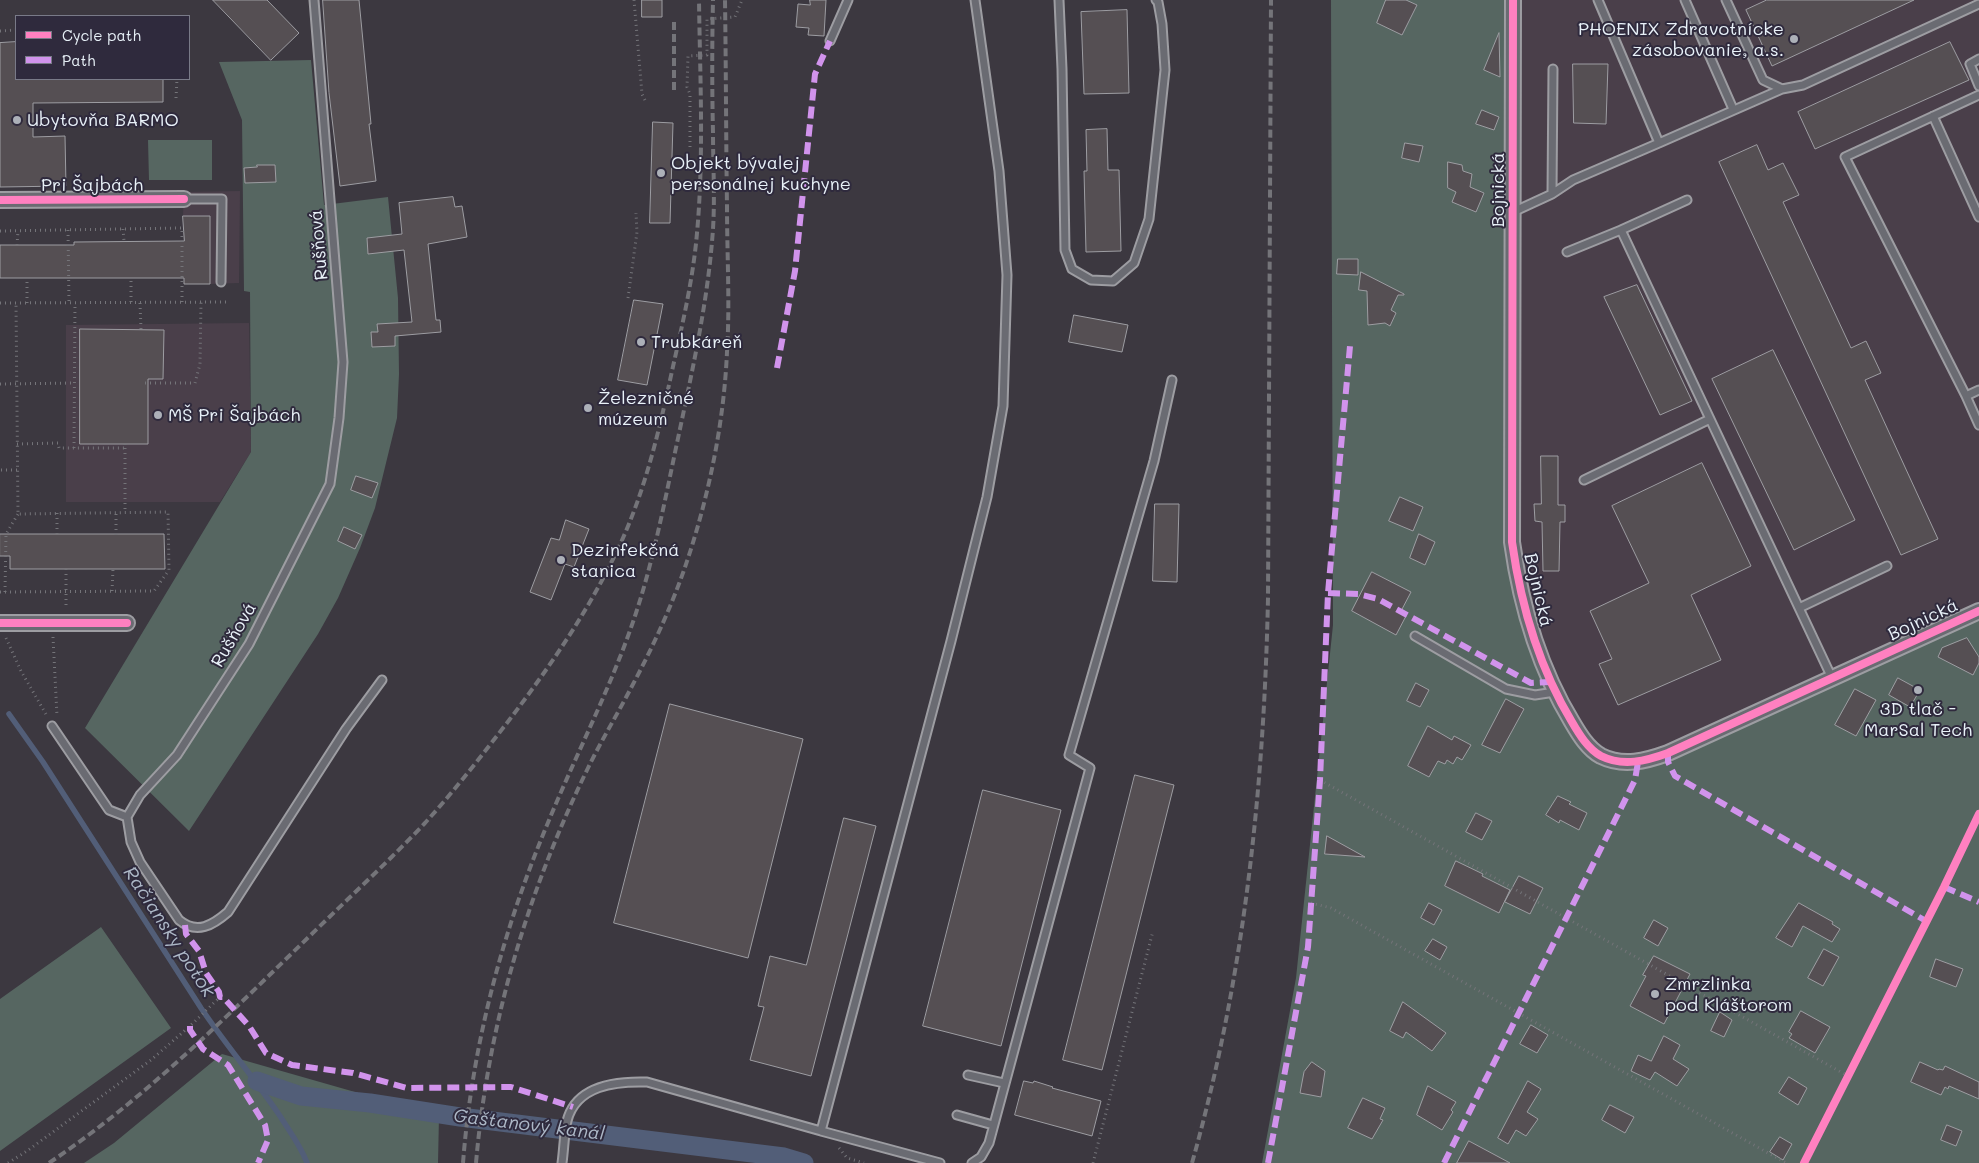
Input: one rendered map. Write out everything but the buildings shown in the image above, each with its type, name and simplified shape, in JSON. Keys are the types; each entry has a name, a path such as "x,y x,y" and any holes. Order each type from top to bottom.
{"street":[{"name":"Bojnická","path":"1513,0 1512,542 1518,582 1528,624 1555,692 1582,739 1599,755 1608,759 1638,762 1668,753 1979,610"},
{"name":"Pri Šajbách","path":"0,200 184,199"},
{"path":"2,627 52,623 127,623"}],"lane":[{"name":"Rušňová","path":"128,817 140,795 177,755 249,644 330,484 339,418 343,362 314,0"},
{"path":"830,41 848,0"},
{"path":"821,1131 961,603 987,497 1003,406 1007,275 1000,171 975,0"},
{"path":"1059,0 1065,250 1072,269 1092,280 1113,280 1134,263 1149,219 1165,70 1162,24 1156,0"},
{"path":"1598,0 1659,144"},
{"path":"1685,0 1732,109"},
{"path":"1726,0 1763,80 1782,89"},
{"path":"1513,212 1552,194 1574,180 1659,144 1732,109 1782,89 1803,85 1979,4"},
{"path":"1979,59 1970,64 1979,86"},
{"path":"1552,194 1553,69"},
{"path":"1979,95 1845,157 1966,396 1979,426"},
{"path":"1933,116 1979,217"},
{"path":"184,199 222,199 220,282"},
{"path":"1567,252 1622,230 1687,200"},
{"path":"1622,230 1832,678"},
{"path":"972,1163 980,1157 989,1143 1090,768 1070,755 1154,461 1172,380"},
{"path":"1966,396 1979,390"},
{"path":"1584,480 1710,419"},
{"path":"1799,608 1887,566"},
{"path":"1415,636 1506,689 1535,695 1555,692"},
{"path":"52,726 109,810 128,817 131,842 140,862 179,920 185,925 196,928 207,927 228,912 346,729 382,680"},
{"path":"968,1075 1004,1083"},
{"path":"562,1163 568,1119 578,1098 593,1089 628,1081 647,1082 940,1163"},
{"path":"957,1115 994,1125"}],"path":[{"path":"634,0 642,94 646,102"},
{"path":"690,147 688,56 707,55 707,19 735,17 742,0"},
{"path":"0,30 15,30"},
{"path":"176,98 177,80"},
{"path":"628,298 637,232 636,213"},
{"path":"0,232 182,228 182,303"},
{"path":"124,229 124,241"},
{"path":"68,230 69,303"},
{"path":"17,245 18,231"},
{"path":"27,278 27,303"},
{"path":"130,302 131,278"},
{"path":"140,302 140,329"},
{"path":"145,383 196,383 200,364 201,302"},
{"path":"0,303 226,302"},
{"path":"5,592 6,534 18,514 16,303"},
{"path":"74,448 75,303"},
{"path":"0,384 75,383"},
{"path":"17,444 58,443 59,448 124,446 125,513"},
{"path":"1,470 18,470"},
{"path":"0,592 154,591 169,570 168,512 18,514"},
{"path":"57,513 57,534"},
{"path":"116,513 116,535"},
{"path":"66,569 66,623"},
{"path":"112,591 113,569"},
{"path":"52,623 58,713 52,726"},
{"path":"2,627 21,671 52,726"},
{"path":"1320,780 1848,1076"},
{"path":"1311,903 1331,908 1786,1163"},
{"path":"1093,1163 1153,931"},
{"path":"8,1163 151,1060 220,997"}],"shaded area":[{"path":"1331,0 1508,0 1506,88 1513,584 1583,746 1649,763 1979,618 1979,1163 1262,1163 1296,978 1333,625"},
{"path":"1508,0 1979,0 1979,609 1649,763 1583,746 1513,584 1506,88"},
{"path":"311,60 324,205 388,197 398,298 399,374 397,418 375,508 338,598 318,634 189,831 85,728 251,452 250,292 244,291 242,120 219,62"},
{"path":"148,140 212,140 212,180 149,180"},
{"path":"240,191 239,283 210,284 210,216 183,216 184,192"},
{"name":"MŠ Pri Šajbách","path":"249,323 251,452 220,502 66,502 66,325"},
{"path":"101,927 171,1028 0,1151 0,999"},
{"path":"222,1054 439,1116 438,1163 84,1163 114,1143"}],"waterway":[{"name":"Račiansky potok","path":"9,714 43,762 201,1008 280,1116 307,1163"},
{"name":"Gaštanový kanál","path":"257,1081 301,1096 370,1103 460,1117 784,1157 804,1163"}],"railway":[{"path":"49,1163 86,1137 156,1081 255,989 425,823 479,759 538,681 565,642 602,580 624,537 641,491 667,395 690,285 697,233 700,175 699,0"},
{"path":"463,1163 467,1119 482,1033 503,949 516,907 547,825 605,693 636,613 664,507 699,337 711,256 714,205 713,0"},
{"path":"476,1163 490,1061 501,1010 529,912 546,863 566,815 593,758 648,654 672,602 691,549 705,501 720,427 728,334 725,0"},
{"path":"1192,1163 1210,1094 1238,954 1248,883 1262,741 1268,598 1271,0"},
{"path":"674,22 674,92"}],"marked path":[{"path":"777,368 795,271 815,74 830,41"},
{"path":"1268,1163 1308,947 1320,780 1328,593 1350,346"},
{"path":"1328,593 1358,594 1378,599 1531,683 1550,682"},
{"path":"1668,753 1668,762 1675,776 1926,921"},
{"path":"1444,1163 1635,780 1638,762"},
{"path":"1944,887 1979,902"},
{"path":"185,925 186,934 199,951 206,973 219,992 220,997 223,997 249,1026 266,1053 292,1065 353,1073 407,1088 511,1087 573,1107"},
{"path":"190,1026 190,1030 203,1049 228,1065 265,1125 268,1140 258,1163"}],"cycle path":[{"path":"1513,0 1512,542 1520,589 1540,657 1560,701 1584,741 1601,756 1618,761 1634,762 1660,756 1979,611"},
{"path":"0,200 184,199"},
{"path":"0,623 127,623"},
{"path":"1804,1163 1979,814"}],"place":[{"name":"PHOENIX Zdravotnícke zásobovanie, a.s.","path":"1794,39"},
{"name":"Ubytovňa BARMO","path":"17,120"},
{"name":"Objekt bývalej personálnej kuchyne","path":"661,173"},
{"name":"Trubkáreň","path":"641,342"},
{"name":"Železničné múzeum","path":"588,408"},
{"name":"MŠ Pri Šajbách","path":"158,415"},
{"name":"Dezinfekčná stanica","path":"561,560"},
{"name":"3D tlač - MarSal Tech","path":"1918,690"},
{"name":"Zmrzlinka pod Kláštorom","path":"1655,994"}]}
